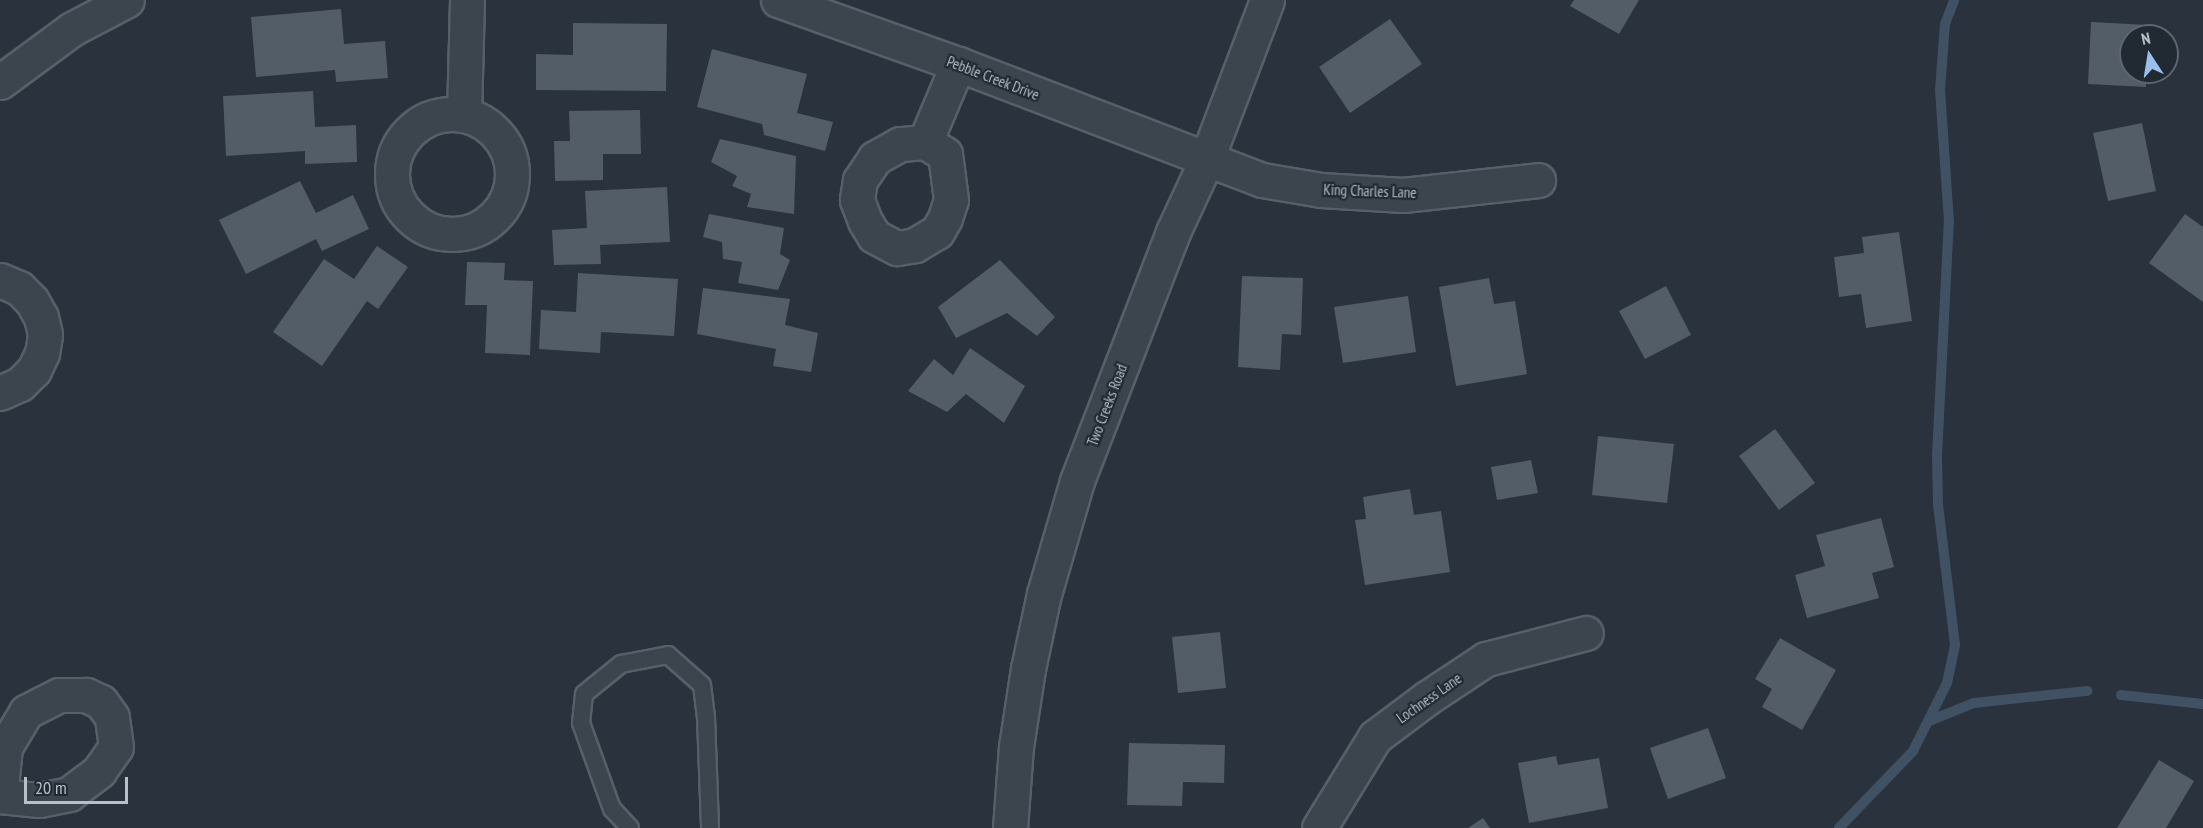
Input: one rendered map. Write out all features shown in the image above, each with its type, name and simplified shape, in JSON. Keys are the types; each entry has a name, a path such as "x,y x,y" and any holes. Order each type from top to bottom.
{"street":[{"path":"0,82 72,29 127,0"},
{"path":"464,115 467,0"},
{"name":"Pebble Creek Drive","path":"778,0 958,64 1206,161"},
{"name":"Two Creeks Road","path":"1010,828 1016,747 1028,669 1044,594 1077,481 1173,232 1206,161 1267,0"},
{"path":"925,142 958,64"},
{"name":"King Charles Lane","path":"1206,161 1262,180 1322,190 1403,195 1538,180"},
{"path":"0,280 19,288 32,301 41,317 45,335 42,353 34,370 20,384 0,393"},
{"name":"Lochness Lane","path":"1319,828 1375,737 1427,698 1486,659 1586,633"}],"lane":[{"path":"630,828 612,809 582,723 584,694 621,664 668,656 702,685 706,717 710,828"}],"building":[{"path":"1574,0 1639,0 1619,34 1570,6"},
{"path":"341,9 344,44 385,41 388,78 336,82 335,70 256,77 251,17"},
{"path":"1390,19 1422,64 1350,113 1319,67"},
{"path":"2091,22 2130,24 2119,24 2119,84 2146,84 2146,87 2088,84"},
{"path":"573,23 667,24 666,91 536,90 536,54 573,55"},
{"path":"712,49 807,74 797,113 833,122 825,151 764,135 762,124 697,107"},
{"path":"313,91 315,127 356,125 357,162 305,164 305,151 226,156 223,96"},
{"path":"640,110 641,154 603,154 603,180 555,181 554,141 570,141 569,111"},
{"path":"2142,123 2156,191 2108,201 2093,133"},
{"path":"720,139 796,156 794,214 747,207 751,194 732,186 737,176 711,162"},
{"path":"300,181 316,213 353,195 369,229 322,251 316,239 246,274 219,220"},
{"path":"667,187 670,242 600,245 601,264 554,265 552,230 587,228 585,191"},
{"path":"709,214 784,228 780,254 790,260 778,290 738,283 742,262 723,259 722,242 703,237"},
{"path":"2185,214 2203,227 2203,302 2149,263"},
{"path":"1899,232 1912,321 1866,328 1861,294 1839,297 1834,257 1864,253 1862,237"},
{"path":"377,246 408,267 378,309 367,301 322,366 273,332 324,259 354,279"},
{"path":"1000,260 1055,317 1037,336 1007,313 956,338 938,307"},
{"path":"467,262 505,263 504,280 533,281 530,355 485,353 487,305 465,305"},
{"path":"578,273 678,279 674,336 601,332 600,353 539,349 541,310 576,312"},
{"path":"1242,276 1303,278 1301,335 1282,334 1280,370 1238,367"},
{"path":"1489,278 1494,304 1515,301 1527,374 1456,386 1439,287"},
{"path":"1666,286 1691,335 1645,359 1619,311"},
{"path":"703,288 790,299 785,325 818,333 811,372 773,366 776,349 697,334"},
{"path":"1408,296 1416,352 1343,363 1334,307"},
{"path":"970,348 1025,386 1004,423 966,394 947,412 908,391 934,359 953,375"},
{"path":"1775,429 1815,483 1779,510 1739,456"},
{"path":"1598,436 1674,444 1667,503 1592,495"},
{"path":"1531,460 1538,493 1497,500 1491,467"},
{"path":"1410,489 1414,515 1441,511 1450,572 1365,585 1355,520 1366,519 1363,497"},
{"path":"1881,518 1894,567 1872,573 1879,598 1807,618 1795,575 1825,566 1816,535"},
{"path":"1220,632 1226,688 1178,693 1172,637"},
{"path":"1780,638 1836,670 1802,730 1762,707 1772,689 1755,679"},
{"path":"1708,728 1726,778 1668,799 1650,748"},
{"path":"1129,743 1225,745 1224,783 1183,782 1182,806 1127,805"},
{"path":"1556,756 1558,765 1599,758 1608,808 1529,823 1518,763"},
{"path":"2159,760 2194,781 2166,828 2117,828"},
{"path":"1483,818 1490,828 1468,828"}],"waterway":[{"path":"1839,828 1913,751 1947,683 1955,645 1938,504 1937,456 1949,222 1940,90 1945,24 1954,0"},
{"path":"1929,721 1974,703 2087,691"},
{"path":"2121,695 2203,704"}]}
